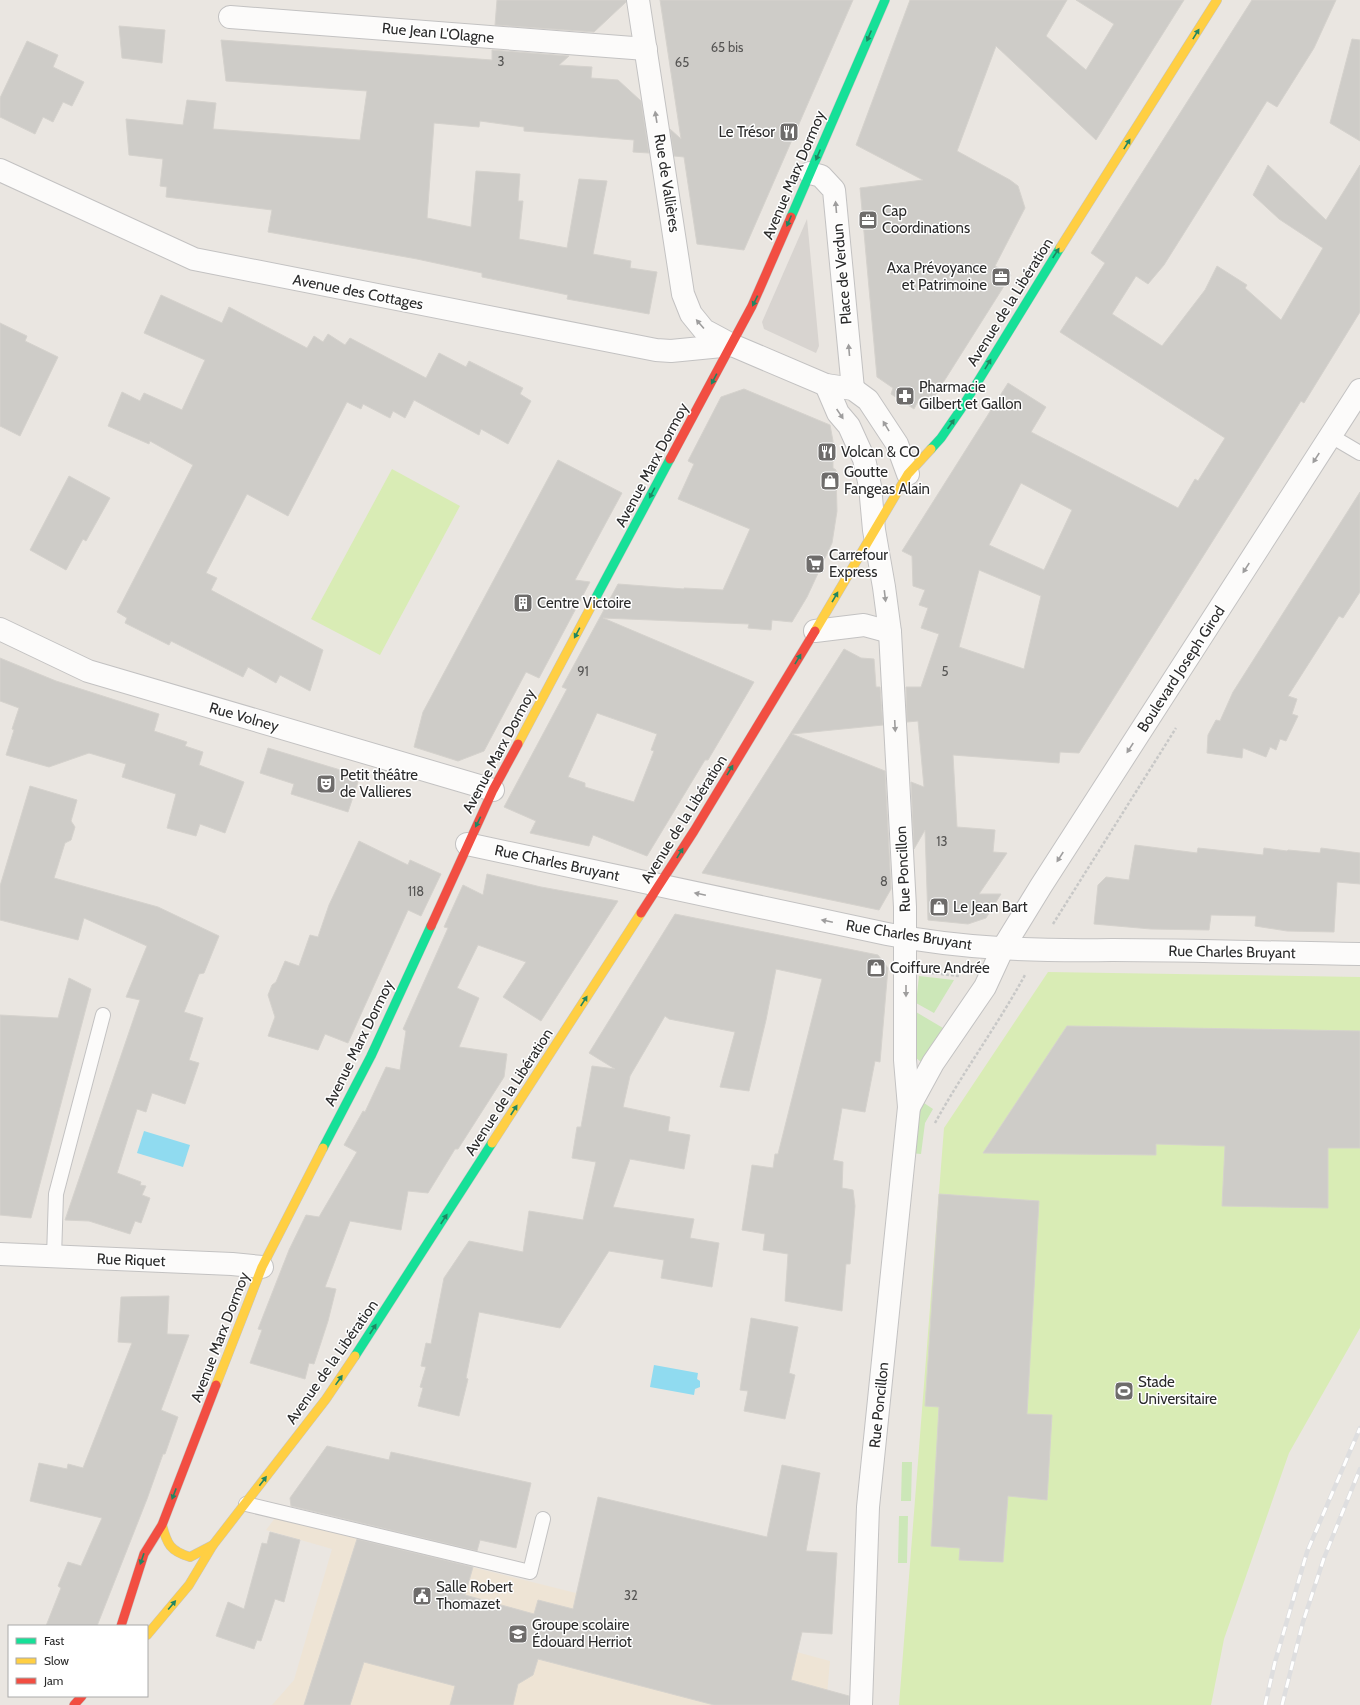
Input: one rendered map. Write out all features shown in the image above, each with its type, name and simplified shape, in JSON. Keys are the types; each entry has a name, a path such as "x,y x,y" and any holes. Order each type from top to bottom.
{"main road":[{"name":"Avenue Marx Dormoy","path":"121,1625 144,1554 162,1525 262,1267 370,1056 493,790 758,294 885,0"},
{"name":"Avenue de la Libération","path":"148,1634 189,1585 213,1545 246,1504 352,1362 659,886 815,631 908,474 941,438 961,409 1053,259 1217,0"},
{"path":"162,1525 168,1546 176,1553 190,1557 213,1545"},
{"path":"74,1705 81,1697"}],"street":[{"name":"Rue de Vallières","path":"638,0 683,294 691,314 704,330 732,345"},
{"name":"Rue Jean L'Olagne","path":"230,16 646,49"},
{"name":"Avenue des Cottages","path":"0,170 194,259 656,350 671,351 732,345"},
{"name":"Place de Verdun","path":"810,173 822,176 834,190 853,389"},
{"path":"732,345 826,385 853,389 868,400 881,417 897,444 908,474"},
{"path":"826,385 838,413 849,426 864,459 870,486 874,530"},
{"name":"Boulevard Joseph Girod","path":"1003,948 1360,390"},
{"name":"Rue Poncillon","path":"861,1705 868,1508 910,1107 905,1060 906,938 890,632 874,530"},
{"path":"815,631 864,625 890,632"},
{"name":"Rue Volney","path":"0,629 88,671 493,790"},
{"name":"Rue Charles Bruyant","path":"467,844 906,938 968,946 1038,951 1111,950 1360,954"},
{"name":"Rue Poncillon","path":"910,1107 933,1063 985,987 1003,948"},
{"name":"Rue Riquet","path":"0,1254 232,1264 262,1267"}],"lane":[{"path":"1331,436 1360,453"},
{"path":"54,1257 56,1194 103,1015"},
{"path":"246,1504 530,1572 543,1519"}],"path":[{"path":"933,1129 958,1082 1010,1002 1059,913 1180,723"},
{"path":"958,982 962,976 968,946"}],"shaded area":[{"path":"807,219 819,346 816,353 764,329 762,322"},
{"name":"Groupe scolaire Édouard Herriot","path":"275,1518 576,1593 830,1661 826,1705 272,1705 294,1680 332,1549 266,1530"}],"green space":[{"path":"392,469 460,506 380,655 311,619"},
{"name":"Stade Universitaire","path":"1048,972 1360,977 1360,1328 1289,1453 1224,1639 1211,1705 899,1705 944,1128"},
{"path":"919,976 954,980 934,1013 916,1003"},
{"path":"916,1012 943,1028 921,1062 915,1057 913,1045"},
{"path":"924,1103 933,1109 925,1123 921,1154 910,1153 918,1114"},
{"path":"902,1462 912,1462 911,1501 901,1501"},
{"path":"899,1516 908,1516 907,1563 898,1563"}],"water":[{"path":"144,1131 190,1145 183,1167 137,1153"},
{"path":"654,1365 698,1373 697,1379 700,1381 700,1387 695,1389 694,1395 650,1387"}],"building":[{"path":"497,0 626,0 626,2 594,32 495,25"},
{"path":"660,0 853,0 744,250 697,244 684,157 674,156 670,129 681,139"},
{"path":"910,0 1067,0 1046,36 1086,70 1114,24 1076,0 1184,0 1096,140 996,46 957,151 1010,180 1018,186 1025,208 995,266 1011,275 929,405 919,399 914,409 891,394 893,388 877,377 860,188 923,180 856,145"},
{"path":"1252,0 1336,0 1314,48 1277,107 1267,101 1164,265 1148,284 1136,276 1112,314 1162,346 1205,290 1217,266 1247,285 1245,288 1281,320 1323,248 1279,219 1253,195 1268,165 1326,220 1360,165 1360,312 1304,403 1301,401 1079,753 1060,752 1059,763 953,755 957,827 995,830 993,852 1007,853 979,894 1001,894 986,918 968,924 928,920 925,830 914,849 911,782 924,787 918,721 907,722 906,687 921,687 939,634 921,628 928,608 919,605 925,590 913,586 912,556 902,551 1008,383 1046,407 1031,432 1178,508 1195,479 1198,481 1225,438 1060,332 1105,263 1091,253","holes":["1021,483 1072,510 1044,570 989,545","979,570 1041,596 1024,669 959,647"]},
{"path":"119,26 165,30 162,63 122,58"},
{"path":"1352,39 1360,40 1360,141 1330,123"},
{"path":"221,40 492,60 492,50 569,56 559,65 592,67 591,78 618,80 641,101 649,153 633,152 634,140 524,131 524,127 480,121 479,127 434,123 427,218 471,227 476,171 520,174 518,201 523,201 519,239 567,248 579,179 607,181 593,254 631,261 630,268 657,272 649,314 567,299 568,295 482,277 482,273 417,259 268,232 272,210 166,197 167,187 160,186 163,159 129,155 126,119 183,125 187,100 216,103 213,129 360,140 367,91 226,81"},
{"path":"27,41 58,55 53,67 84,82 72,106 63,102 53,122 43,117 35,134 0,117 0,98"},
{"path":"161,295 222,323 229,307 307,348 314,336 323,342 328,334 345,345 350,338 426,378 439,353 466,367 469,361 523,388 520,394 531,401 508,444 481,429 479,435 414,400 405,418 393,411 390,418 363,404 361,409 347,402 288,516 247,494 206,573 217,578 211,590 323,650 310,691 280,675 276,683 248,667 243,677 171,641 169,645 125,623 127,618 117,612 193,465 150,441 149,444 108,426 122,392 140,401 144,393 182,410 205,360 144,333"},
{"path":"0,323 27,336 25,341 58,357 20,436 0,426"},
{"path":"744,389 830,425 833,441 833,468 836,470 837,511 832,543 807,597 792,622 772,620 771,630 748,628 749,624 603,618 754,682 708,760 705,760 647,856 593,835 589,846 530,833 536,821 504,807 567,689 562,687 618,584 684,589 723,590 750,529 678,499 694,464 688,461 721,397","holes":["597,713 657,734 651,750 654,751 634,802 585,787 585,783 568,777"]},
{"name":"Centre Victoire","path":"558,460 622,493 575,580 590,582 539,678 526,672 484,751 458,761 414,747 423,712"},
{"path":"69,476 110,498 86,541 83,539 66,570 30,550"},
{"path":"1360,492 1360,592 1343,618 1339,616 1288,696 1297,699 1292,714 1298,716 1286,741 1280,739 1276,750 1270,747 1266,757 1243,748 1242,758 1207,753 1208,735 1216,720 1220,721 1233,692"},
{"path":"844,649 861,658 874,659 876,687 880,687 883,725 792,734 885,771 891,889 879,910 702,873"},
{"path":"0,658 56,681 159,714 154,731 187,742 185,746 203,752 199,765 244,782 225,833 200,824 196,836 167,828 176,794 122,777 126,764 89,753 49,767 6,755 19,708 0,701"},
{"name":"Petit théâtre de Vallieres","path":"268,748 360,776 348,812 291,794 294,784 260,773"},
{"path":"30,786 77,800 71,821 75,827 71,840 65,843 54,878 158,907 219,936 204,973 199,974 184,1012 203,1018 189,1060 199,1063 185,1104 152,1093 146,1112 137,1109 117,1173 141,1182 140,1185 146,1186 142,1195 150,1198 141,1223 135,1221 130,1234 89,1221 65,1220 140,1000 126,997 147,946 84,918 78,940 0,920 0,886"},
{"path":"359,841 408,865 410,860 441,874 421,916 408,910 348,1043 325,1034 318,1050 268,1036 275,1017 268,995 272,985 276,982 285,961 299,966 310,935 318,937 329,905"},
{"path":"1135,845 1197,853 1198,848 1263,855 1264,848 1320,853 1321,848 1360,853 1360,884 1337,882 1334,932 1287,931 1255,926 1256,916 1211,915 1209,930 1151,929 1094,924 1098,885 1106,877 1129,880"},
{"path":"487,874 541,887 618,901 541,1021 503,997 526,962 478,945 457,988 479,998 459,1047 507,1054 504,1077 458,1149 455,1149 428,1193 408,1191 401,1230 350,1221 325,1287 336,1289 328,1321 314,1364 309,1363 305,1379 250,1363 262,1330 258,1329 289,1250 306,1215 319,1217 357,1152 344,1145 363,1111 365,1112 386,1067 400,1070 406,1031 403,1029 448,928 444,927 463,885 483,895"},
{"path":"675,914 878,955 888,968 880,1062 875,1061 865,1112 842,1108 833,1160 843,1162 842,1188 853,1190 855,1206 850,1264 846,1264 842,1311 785,1301 788,1254 763,1250 765,1234 742,1230 752,1165 773,1168 775,1154 778,1154 822,979 776,969 766,1020 749,1091 720,1087 735,1032 669,1019 665,1016 630,1076 623,1107 670,1117 668,1131 690,1135 684,1169 630,1159 613,1207 694,1219 690,1238 719,1243 712,1287 661,1278 664,1260 609,1251 560,1328 479,1312 466,1378 468,1379 459,1416 418,1406 423,1388 420,1387 426,1367 421,1366 426,1343 431,1344 444,1278 469,1241 523,1252 529,1211 583,1220 596,1162 572,1158 577,1127 581,1127 592,1066 615,1069 589,1053"},
{"path":"69,978 91,989 31,1218 0,1215 0,1015 58,1018"},
{"path":"1067,1026 1360,1031 1360,1148 1328,1148 1328,1208 1222,1206 1225,1146 1156,1144 1156,1155 983,1153"},
{"path":"939,1194 1039,1201 1027,1414 1052,1415 1047,1500 1008,1496 1003,1562 959,1560 960,1548 931,1546 939,1407 925,1406"},
{"path":"169,1296 167,1334 189,1335 161,1410 178,1417 165,1454 163,1454 97,1625 46,1625 61,1588 58,1586 68,1562 81,1566 102,1518 30,1501 39,1463 67,1469 68,1464 83,1468 132,1343 118,1342 121,1297"},
{"path":"751,1318 798,1327 789,1373 795,1375 785,1419 744,1411 748,1391 740,1390"},
{"path":"327,1446 389,1460 391,1452 531,1483 516,1548 480,1540 477,1551 291,1506 290,1498"},
{"name":"Groupe scolaire Édouard Herriot","path":"782,1465 820,1473 806,1551 837,1553 832,1634 802,1632 791,1680 849,1696 849,1705 714,1705 538,1659 533,1675 518,1684 513,1705 450,1705 455,1686 364,1662 350,1705 304,1705 357,1539 473,1567 465,1595 534,1614 538,1600 573,1609 598,1497 767,1537"},
{"path":"270,1532 300,1540 284,1602 275,1599 261,1641 257,1640 254,1649 216,1636 228,1602 244,1609 262,1543 267,1544"}],"railway":[{"path":"1265,1705 1275,1662 1307,1552 1360,1428"},
{"path":"1282,1705 1303,1622 1324,1558 1360,1469"}],"traffic: fast":[{"path":"791,217 885,0"},
{"path":"931,449 941,438 961,409 1060,248"},
{"path":"594,601 670,459"},
{"path":"323,1148 371,1056 431,926"},
{"path":"355,1356 492,1143"}],"traffic: slow":[{"path":"1060,248 1217,0"},
{"path":"815,631 908,474 931,449"},
{"path":"518,744 594,601"},
{"path":"492,1143 641,913"},
{"path":"216,1385 262,1267 323,1148"},
{"path":"148,1634 189,1585 213,1545 326,1399 355,1356"},
{"path":"162,1525 170,1546 183,1555 190,1557 213,1545"}],"traffic: jam":[{"path":"670,459 752,306 791,217"},
{"path":"641,913 694,831 815,631"},
{"path":"431,926 493,790 518,744"},
{"path":"121,1625 144,1554 162,1525 216,1385"},
{"path":"74,1705 81,1697"}],"place":[{"name":"Le Trésor","path":"789,132"},
{"name":"Cap Coordinations","path":"868,220"},
{"name":"Axa Prévoyance et Patrimoine","path":"1001,277"},
{"name":"Pharmacie Gilbert et Gallon","path":"905,396"},
{"name":"Volcan & CO","path":"827,452"},
{"name":"Goutte Fangeas Alain","path":"830,481"},
{"name":"Carrefour Express","path":"815,564"},
{"name":"Centre Victoire","path":"523,603"},
{"name":"Petit théâtre de Vallieres","path":"326,784"},
{"name":"Le Jean Bart","path":"939,907"},
{"name":"Coiffure Andrée","path":"876,968"},
{"name":"Stade Universitaire","path":"1124,1391"},
{"name":"Salle Robert Thomazet","path":"422,1596"},
{"name":"Groupe scolaire Édouard Herriot","path":"518,1634"}]}
